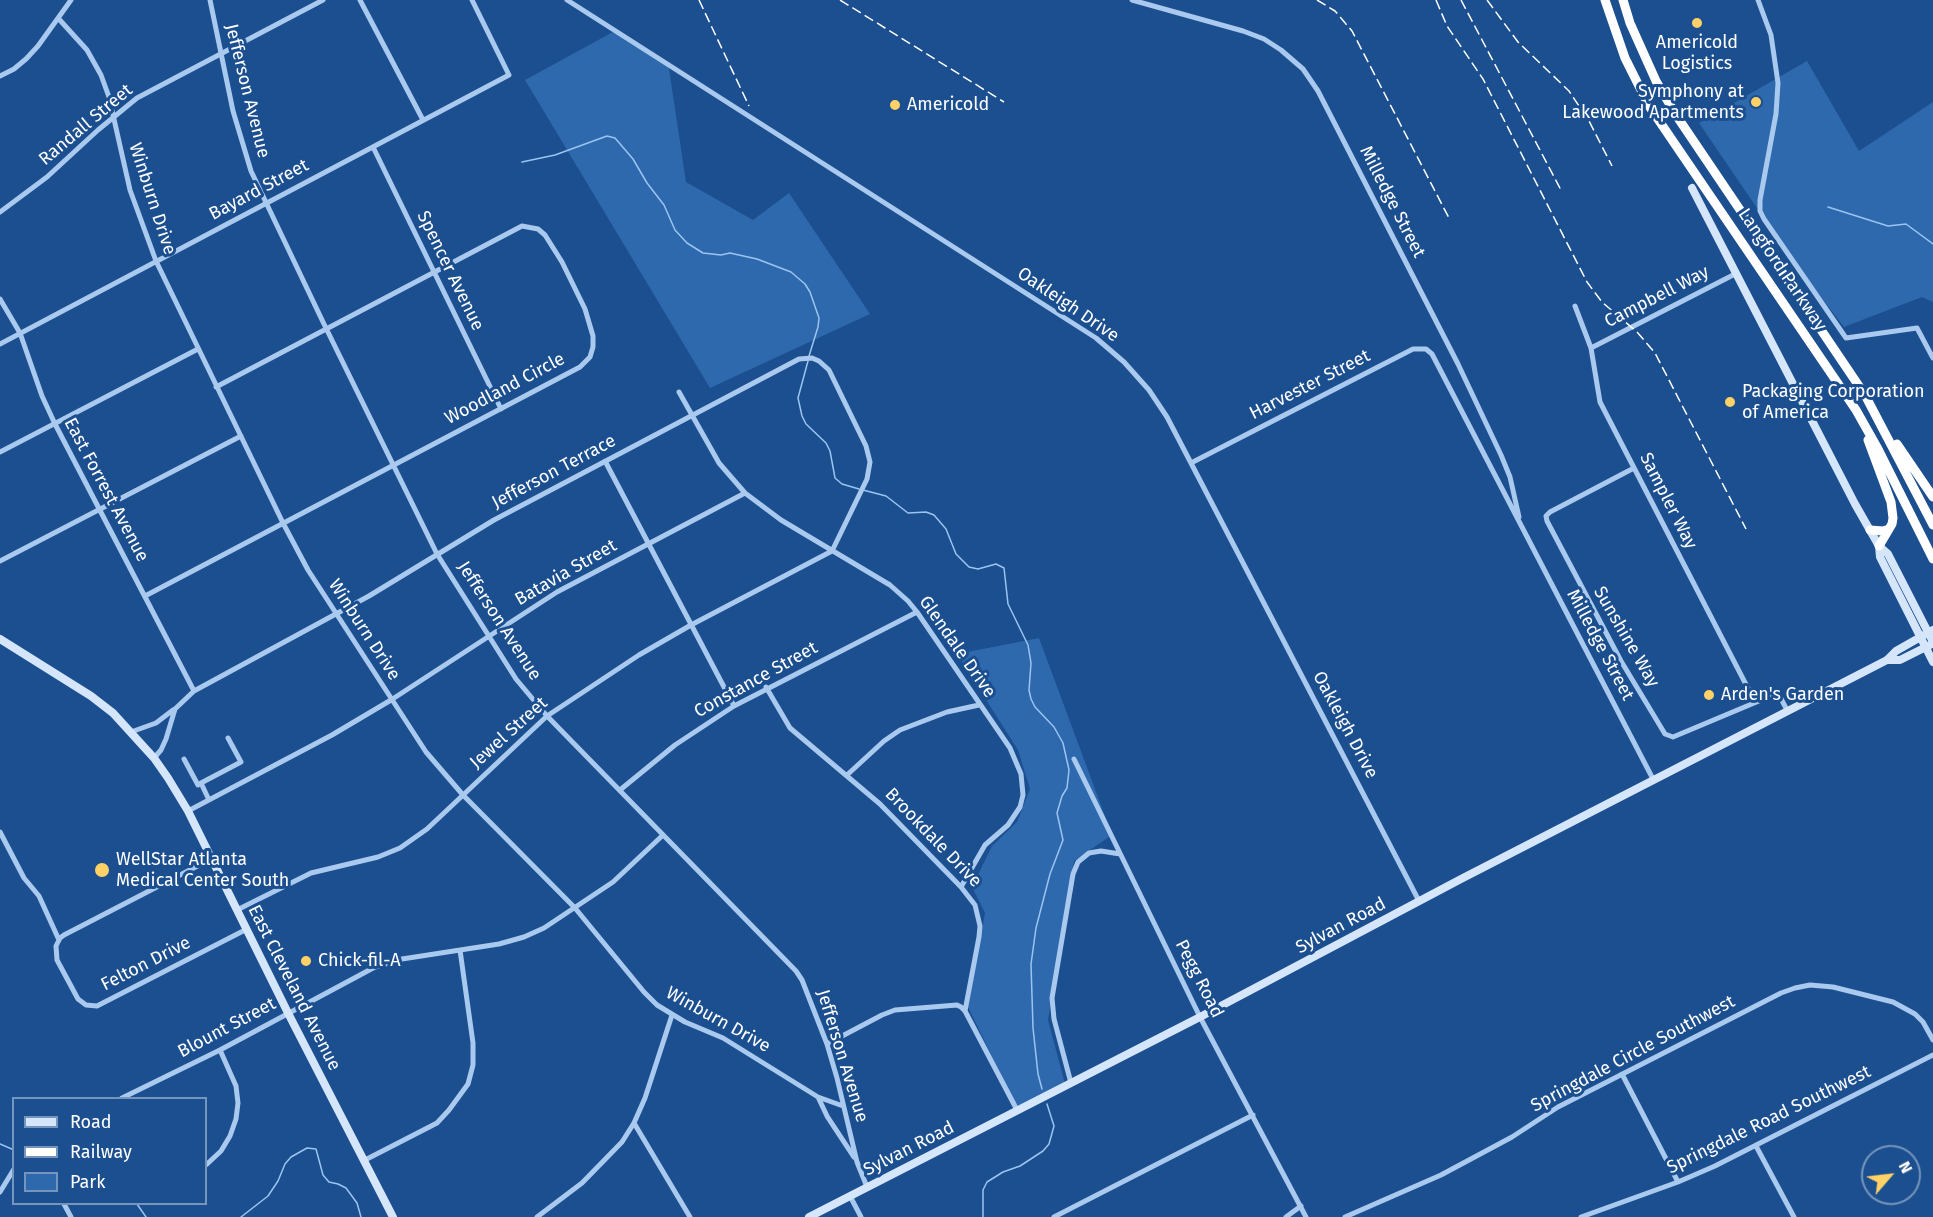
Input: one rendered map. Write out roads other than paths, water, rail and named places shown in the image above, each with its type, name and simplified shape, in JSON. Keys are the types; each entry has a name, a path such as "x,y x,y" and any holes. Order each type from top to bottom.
{"highway":[{"name":"Langford Parkway","path":"1605,0 1625,58 1649,106 1856,410 1933,559"},
{"name":"Langford Parkway","path":"1623,0 1630,23 1656,81 1676,116 1865,395 1933,525"},
{"path":"1865,395 1933,497"},
{"path":"1856,410 1891,502 1893,518 1879,546"},
{"path":"1870,530 1889,529"}],"main road":[{"path":"1692,188 1870,530 1879,546 1888,554 1931,632 1933,662"},
{"path":"1879,546 1880,557 1920,638 1930,644"},
{"name":"Sylvan Road","path":"808,1217 1200,1017 1653,779 1887,660 1896,651 1931,632"},
{"name":"East Cleveland Avenue","path":"0,639 91,696 113,713 154,758 168,778 188,811 393,1217"},
{"name":"Sylvan Road","path":"1887,660 1900,660 1930,644"}],"street":[{"path":"0,76 14,69 26,59 71,0"},
{"name":"Jefferson Avenue","path":"210,0 240,138 265,203 437,554 516,679 547,716 796,971 808,991 827,1044 857,1162 867,1187"},
{"name":"Randall Street","path":"0,212 28,193 137,98 323,0"},
{"path":"360,0 423,120"},
{"name":"Bayard Street","path":"0,344 509,75 472,0"},
{"name":"Oakleigh Drive","path":"567,0 1096,338 1124,362 1149,390 1167,417 1419,901"},
{"name":"Milledge Street","path":"1132,0 1264,39 1303,69 1318,92 1464,375 1510,477 1520,524"},
{"path":"1758,0 1771,35 1778,83 1776,114 1760,211 1846,338 1917,328 1933,358"},
{"name":"Winburn Drive","path":"58,18 78,38 95,63 109,96 130,190 156,261 283,523 335,614 426,752 462,795 575,908 644,992 672,1015 723,1038 818,1097 843,1106"},
{"name":"Spencer Avenue","path":"373,147 501,409"},
{"name":"Woodland Circle","path":"145,596 580,367 590,357 593,336 585,309 573,282 545,235 538,229 528,226 516,229 216,387"},
{"name":"Campbell Way","path":"1591,348 1737,273"},
{"name":"East Forrest Avenue","path":"0,299 20,333 42,396 55,424 194,691"},
{"name":"Sampler Way","path":"1575,306 1591,348 1600,402 1755,702"},
{"path":"0,452 198,349"},
{"name":"Harvester Street","path":"1191,463 1413,349 1426,349 1438,366"},
{"name":"Jefferson Terrace","path":"154,758 166,739 175,709 194,691 369,596 494,520 800,359 812,358 824,365 867,446 870,462 867,479 832,551"},
{"name":"Milledge Street","path":"1438,366 1653,779"},
{"name":"Glendale Drive","path":"679,392 719,463 745,493 781,520 890,585 917,612 1014,755 1021,774 1023,795 1015,817 985,845 961,886"},
{"path":"0,561 241,436"},
{"path":"605,461 734,706"},
{"name":"Sunshine Way","path":"1634,468 1546,516 1581,589 1621,661 1667,736 1673,737 1778,693 1787,710"},
{"name":"Batavia Street","path":"188,811 332,735 391,700 557,592 745,493"},
{"name":"Jewel Street","path":"237,910 311,873 378,857 400,848 427,829 547,716 639,655 832,551"},
{"name":"Constance Street","path":"620,790 675,745 734,706 766,687 917,612"},
{"name":"Brookdale Drive","path":"766,687 790,728 880,804 961,886 975,905 980,926 965,1011"},
{"path":"847,775 884,741 900,730 947,712 979,705"},
{"path":"131,732 156,723 175,709"},
{"path":"184,759 198,785 241,762 228,738"},
{"name":"Pegg Road","path":"1074,759 1200,1017 1306,1217"},
{"path":"201,783 209,800"},
{"name":"Felton Drive","path":"0,832 24,878 39,896 59,940 56,946 57,960 78,999 86,1005 97,1006 247,929"},
{"name":"Blount Street","path":"124,1097 220,1050 375,967 402,959 499,944 544,928 613,882 663,835"},
{"path":"1071,1083 1054,1019 1052,998 1073,874 1078,862 1089,853 1101,851 1120,854"},
{"path":"59,940 64,935 211,859"},
{"path":"364,1160 437,1123 468,1084 473,1065 473,1043 460,950"},
{"name":"Springdale Circle Southwest","path":"1345,1217 1441,1175 1512,1137 1558,1107 1781,993 1810,985 1833,987 1904,1006 1923,1022 1933,1040"},
{"path":"827,1044 895,1010 961,1006 1017,1110"},
{"path":"537,1217 566,1197 622,1142 634,1124 645,1098 672,1015"},
{"path":"207,1164 221,1151 230,1136 236,1119 238,1102 236,1086 220,1050"},
{"name":"Springdale Road Southwest","path":"1581,1217 1678,1182 1756,1146 1933,1055"},
{"path":"1622,1074 1678,1182"},
{"path":"818,1097 827,1116 857,1162"},
{"path":"1054,1217 1253,1115"},
{"path":"634,1124 690,1217"},
{"path":"1756,1146 1794,1217"},
{"path":"0,1192 12,1173"},
{"path":"850,1196 861,1217"},
{"path":"1286,1217 1301,1206"}],"waterway":[{"path":"522,162 555,155 607,136 615,138 633,159 647,183 664,205 675,230 687,243 703,253 721,255 730,253 757,259 791,272 805,284 819,318 809,356"},
{"path":"1828,207 1888,226 1906,224 1933,244"},
{"path":"808,361 798,398 802,416 806,424 826,443 830,451 835,478 842,484 859,489"},
{"path":"863,490 886,496 908,513 926,512 934,515 946,529 956,554 969,567 978,569 996,564 1004,568 1008,604 1028,645 1031,663 1029,690 1031,699 1035,707 1054,727 1063,743 1069,770 1067,788 1057,813 1063,840 1050,874 1036,928 1031,964 1033,1028 1042,1089"},
{"path":"983,1217 983,1190 987,1182 1003,1172 1020,1166 1043,1151 1049,1144 1054,1126 1047,1104"},
{"path":"0,1144 12,1149"},
{"path":"241,1217 268,1196 291,1157 307,1148 316,1149 323,1175 329,1182 346,1188 357,1203 361,1217"},
{"path":"138,1205 146,1217"}],"railway":[{"path":"699,0 749,106"},
{"path":"840,0 1004,102"},
{"path":"1317,0 1335,11 1352,31 1449,218"},
{"path":"1436,0 1447,26 1483,79 1587,282 1602,302 1637,332 1655,353 1746,529"},
{"path":"1461,0 1562,192"},
{"path":"1487,0 1518,42 1569,91 1589,121 1612,166"}],"place":[{"name":"Americold Logistics","path":"1697,23"},
{"name":"Symphony at Lakewood Apartments","path":"1756,102"},
{"name":"Americold","path":"895,105"},
{"name":"Packaging Corporation of America","path":"1730,402"},
{"name":"Arden's Garden","path":"1709,695"},
{"name":"WellStar Atlanta Medical Center South","path":"102,870"},
{"name":"Chick-fil-A","path":"306,961"}]}
